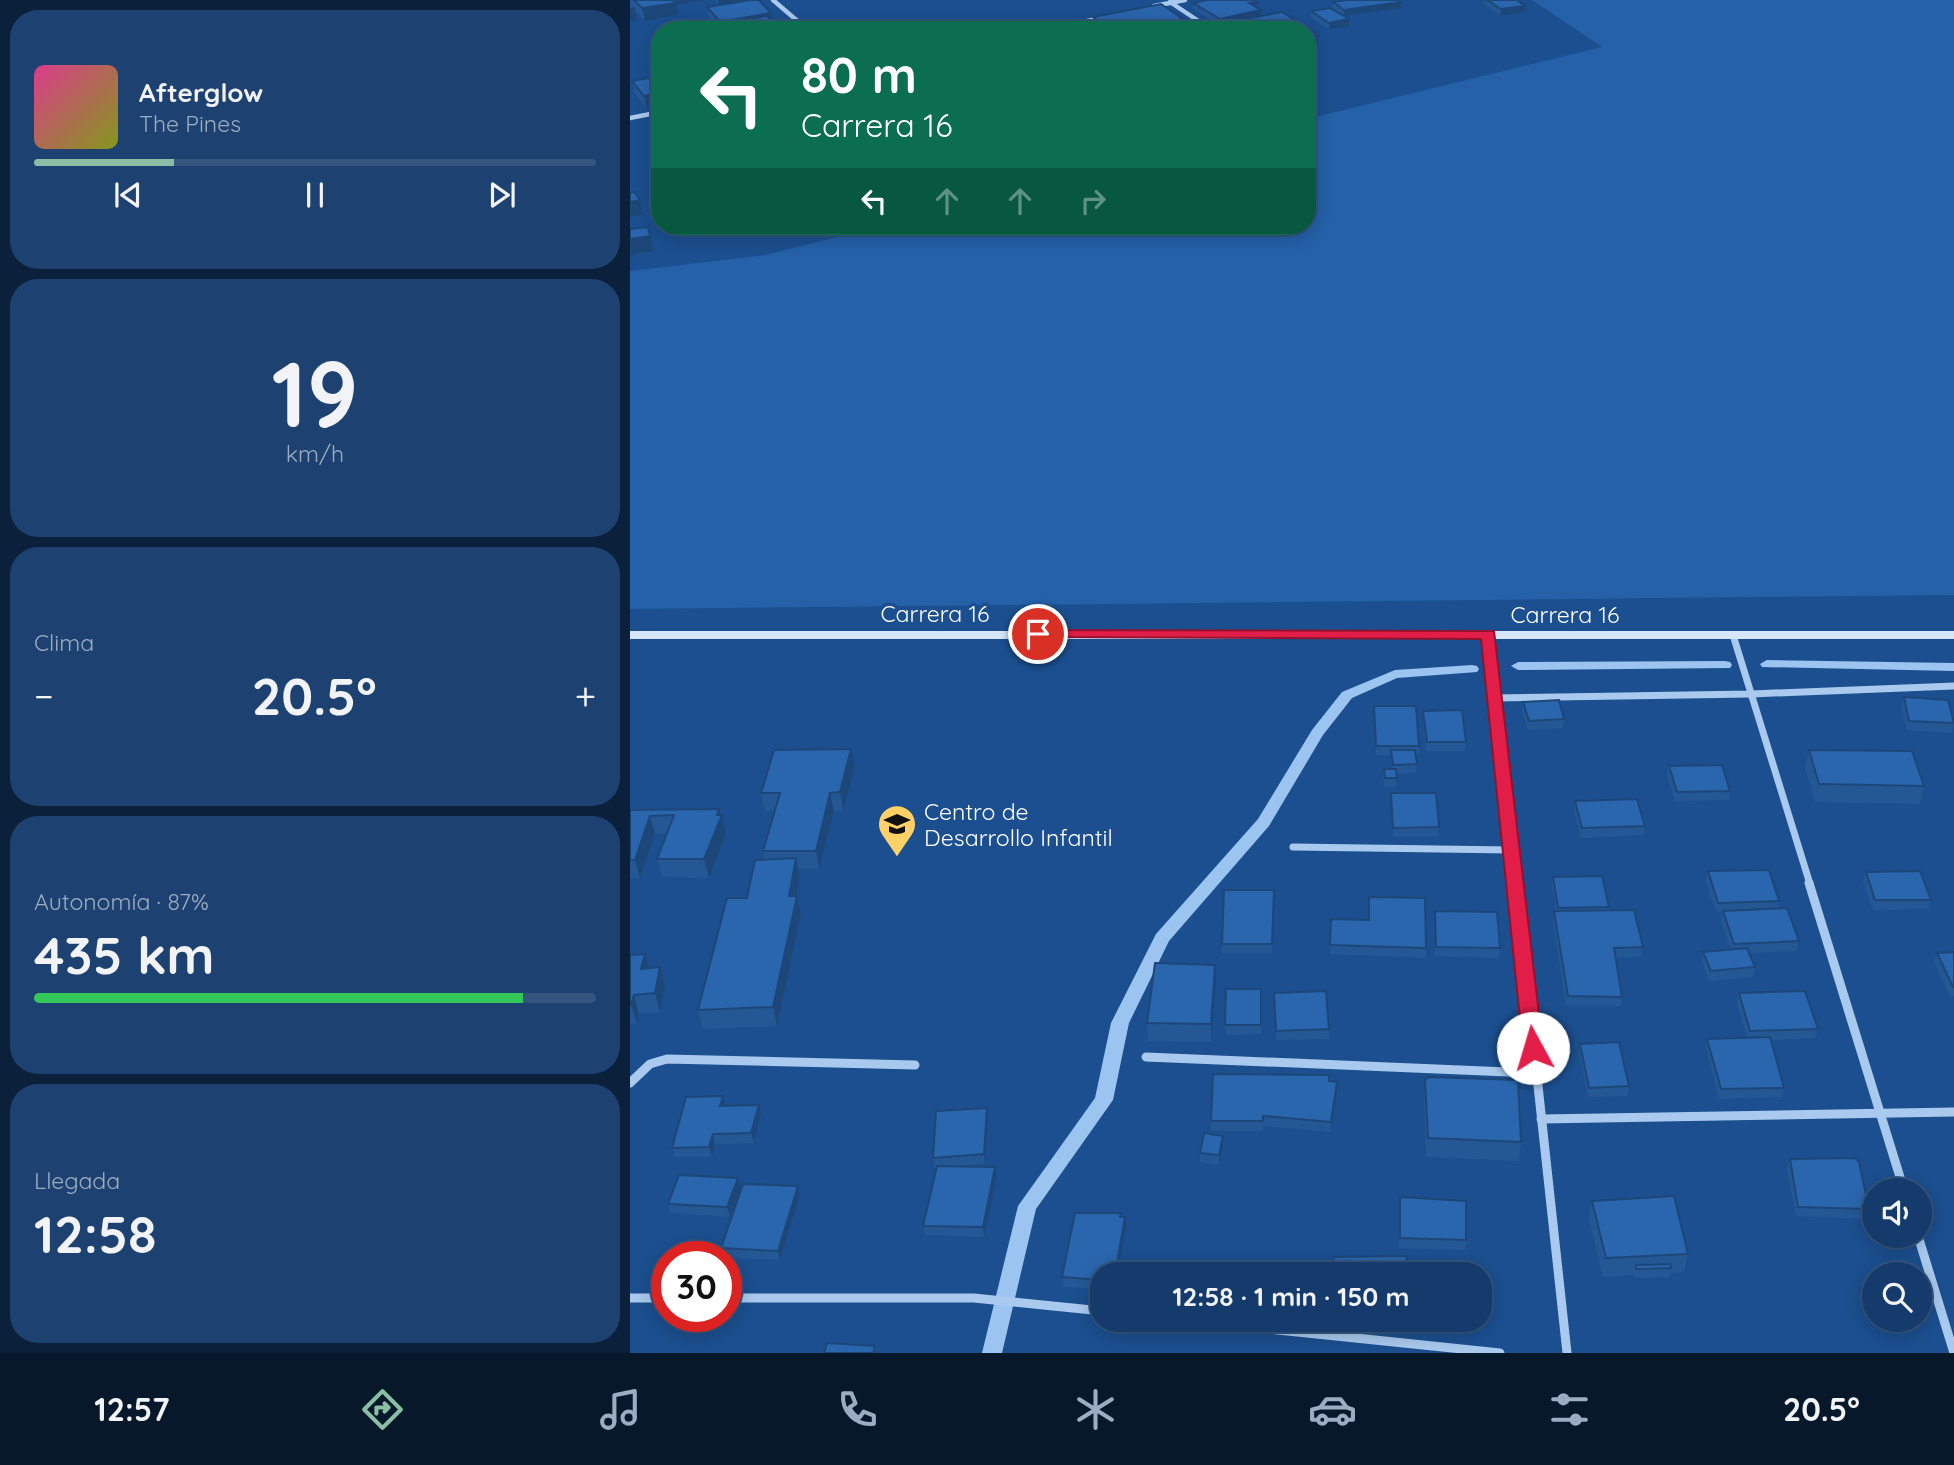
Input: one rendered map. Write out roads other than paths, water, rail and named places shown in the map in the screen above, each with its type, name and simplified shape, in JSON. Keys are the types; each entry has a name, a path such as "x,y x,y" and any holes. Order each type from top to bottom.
{"main road":[{"name":"Carrera 16","path":"630,635 1954,635"}],"street":[{"path":"773,0 797,21"},
{"path":"1146,8 1169,1 1185,0"},
{"path":"1169,1 1199,21"},
{"path":"1087,21 1109,16"},
{"path":"630,118 651,114"},
{"path":"1489,634 1493,698 1567,1353"},
{"path":"1733,635 1900,1178"},
{"path":"1493,698 1751,694 1954,686"},
{"path":"1293,847 1511,850"},
{"path":"1146,1057 1535,1073"},
{"path":"630,1083 650,1064 667,1059 915,1066"},
{"path":"1541,1119 1954,1112"},
{"path":"1922,1248 1954,1353"},
{"path":"630,1298 651,1298"},
{"path":"742,1298 974,1298 1090,1310"},
{"path":"1298,1332 1500,1353"}],"waterway":[{"path":"1767,664 1954,667"},
{"path":"1518,666 1725,665"},
{"path":"992,1353 1027,1206 1104,1100 1120,1023 1162,938 1264,822 1317,733 1347,695 1395,674 1472,669"}],"place":[{"name":"Centro de Desarrollo Infantil","path":"897,858"}]}
